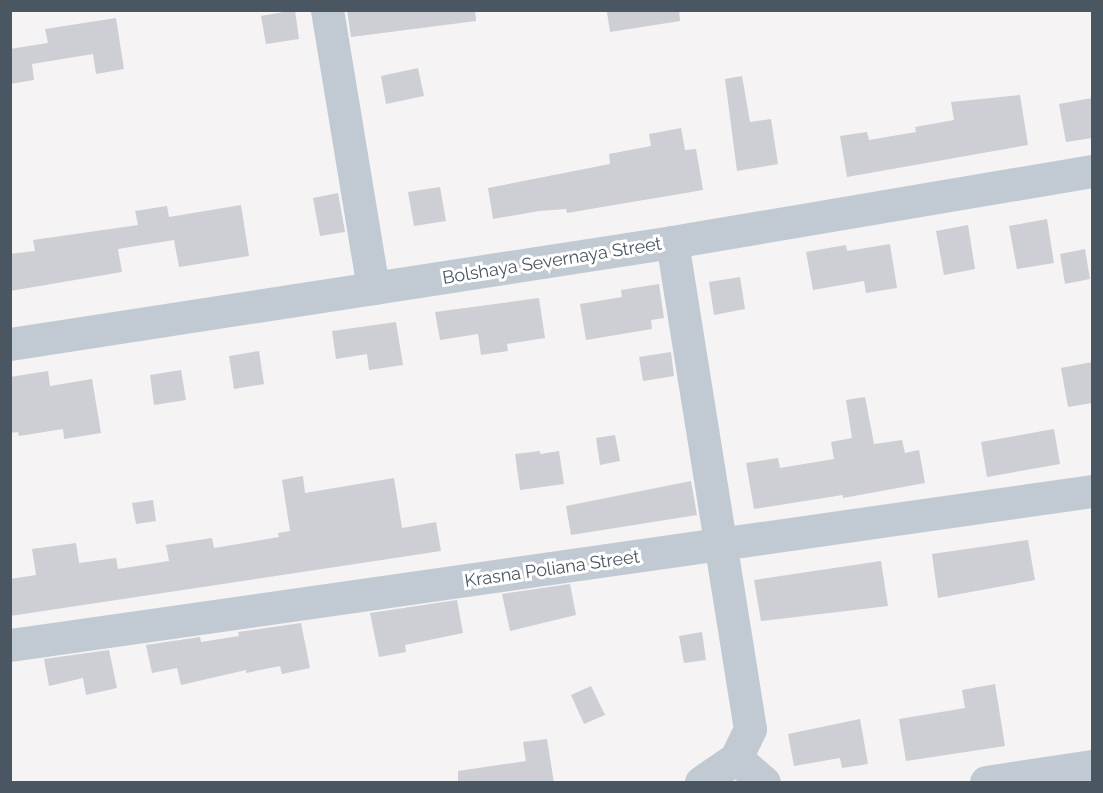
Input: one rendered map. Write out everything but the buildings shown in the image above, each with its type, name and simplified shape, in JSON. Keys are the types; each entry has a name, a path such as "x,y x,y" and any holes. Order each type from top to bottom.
{"street":[{"path":"327,10 373,288"},
{"name":"Bolshaya Severnaya Street","path":"10,344 672,242 1092,171"},
{"path":"672,242 750,729 736,758 701,783"},
{"name":"Krasna Poliana Street","path":"10,645 1092,491"},
{"path":"736,758 764,783"},
{"path":"986,783 1092,766"}]}
